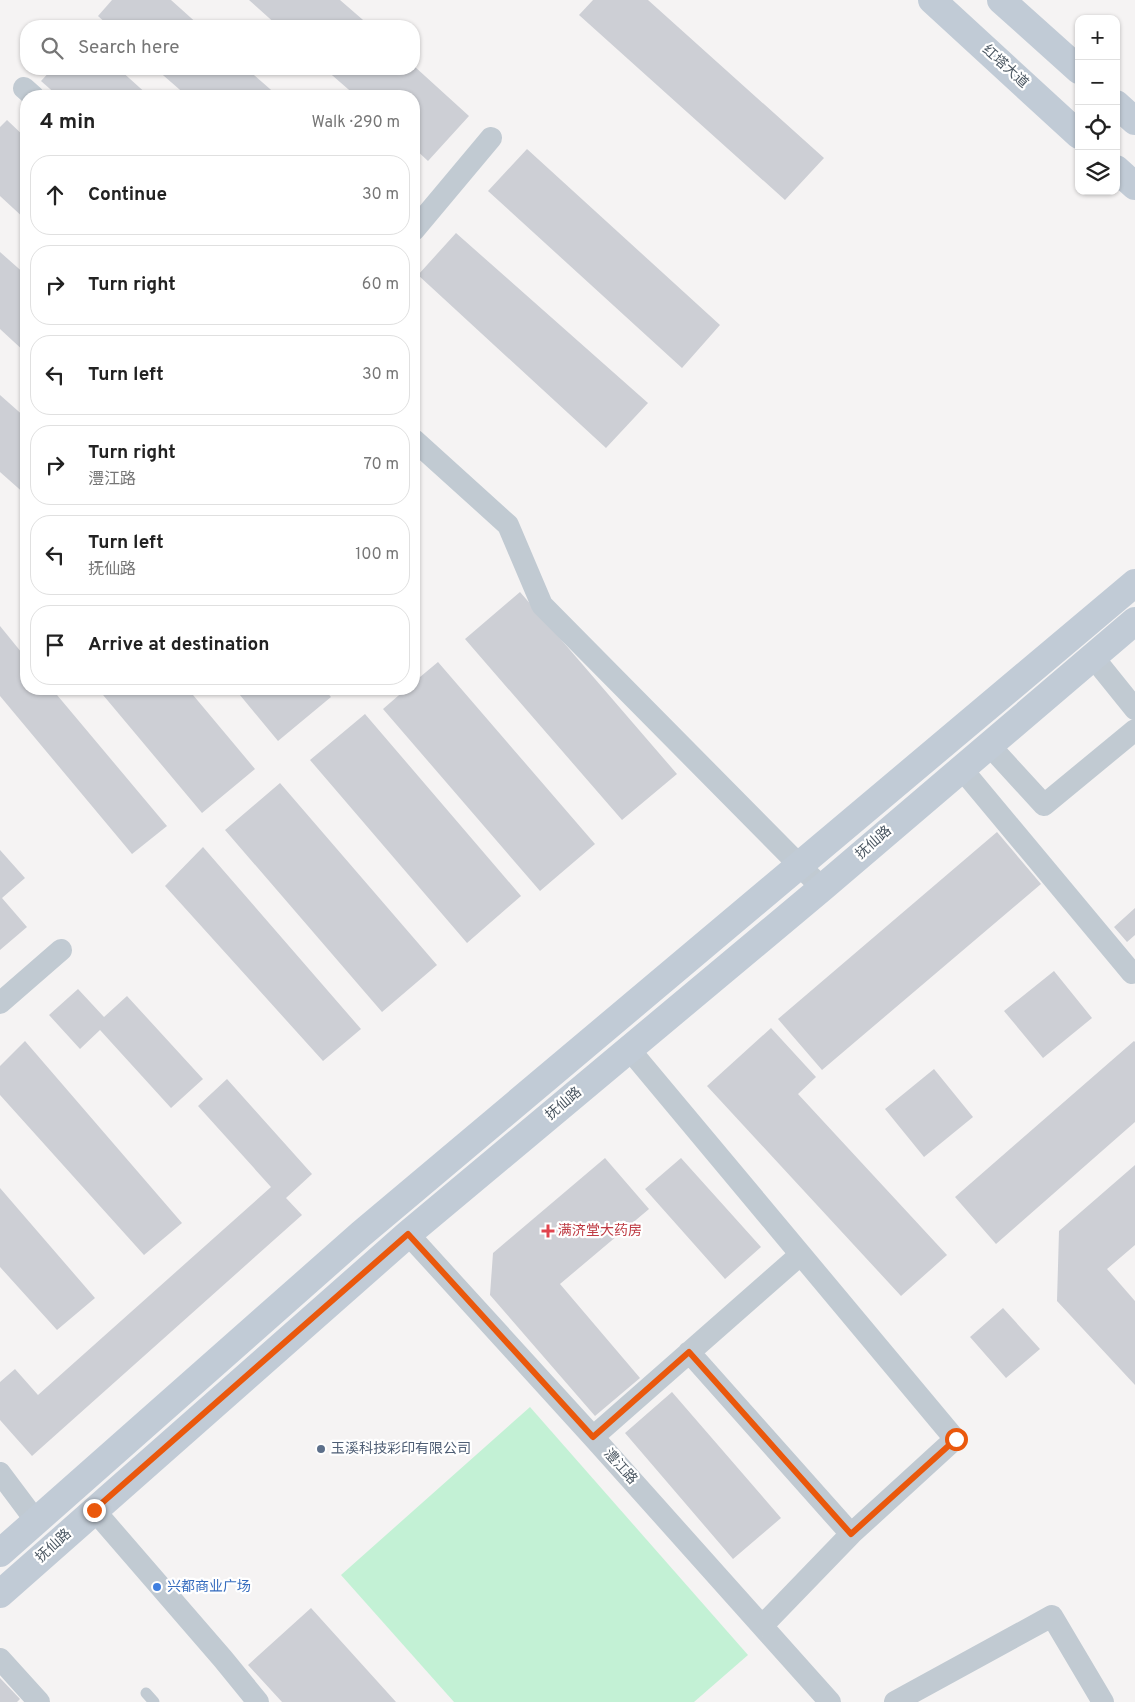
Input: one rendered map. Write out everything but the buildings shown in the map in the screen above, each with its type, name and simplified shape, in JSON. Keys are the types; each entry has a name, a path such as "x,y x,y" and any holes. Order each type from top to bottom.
{"main road":[{"name":"红塔大道","path":"932,0 1075,130"},
{"path":"1001,0 1075,66"},
{"path":"1117,105 1135,121"},
{"path":"1120,173 1135,186"},
{"path":"0,1553 361,1234 1135,583"},
{"name":"抚仙路","path":"0,1594 408,1234 822,888 1135,621"}],"street":[{"path":"420,223 491,138"},
{"path":"420,445 508,525 542,605 822,888"},
{"path":"1093,657 1135,709"},
{"path":"990,745 1044,805 1135,730"},
{"path":"961,768 1132,973 1135,971"},
{"path":"0,1003 61,950"},
{"path":"629,1049 956,1439 851,1534 762,1626"},
{"name":"澧江路","path":"408,1234 830,1702"},
{"path":"593,1437 800,1255"},
{"path":"689,1352 851,1534"},
{"path":"0,1474 36,1521"},
{"path":"94,1510 223,1658 258,1702"},
{"path":"895,1702 1052,1616 1103,1702"},
{"path":"0,1659 39,1702"}],"green space":[{"path":"530,1407 748,1655 694,1702 454,1702 341,1575"}],"place":[{"name":"满济堂大药房","path":"548,1231"},
{"name":"玉溪科技彩印有限公司","path":"321,1449"},
{"name":"兴都商业广场","path":"157,1587"}],"route":[{"path":"94,1510 408,1234 593,1437 689,1352 851,1534 956,1439"}]}
